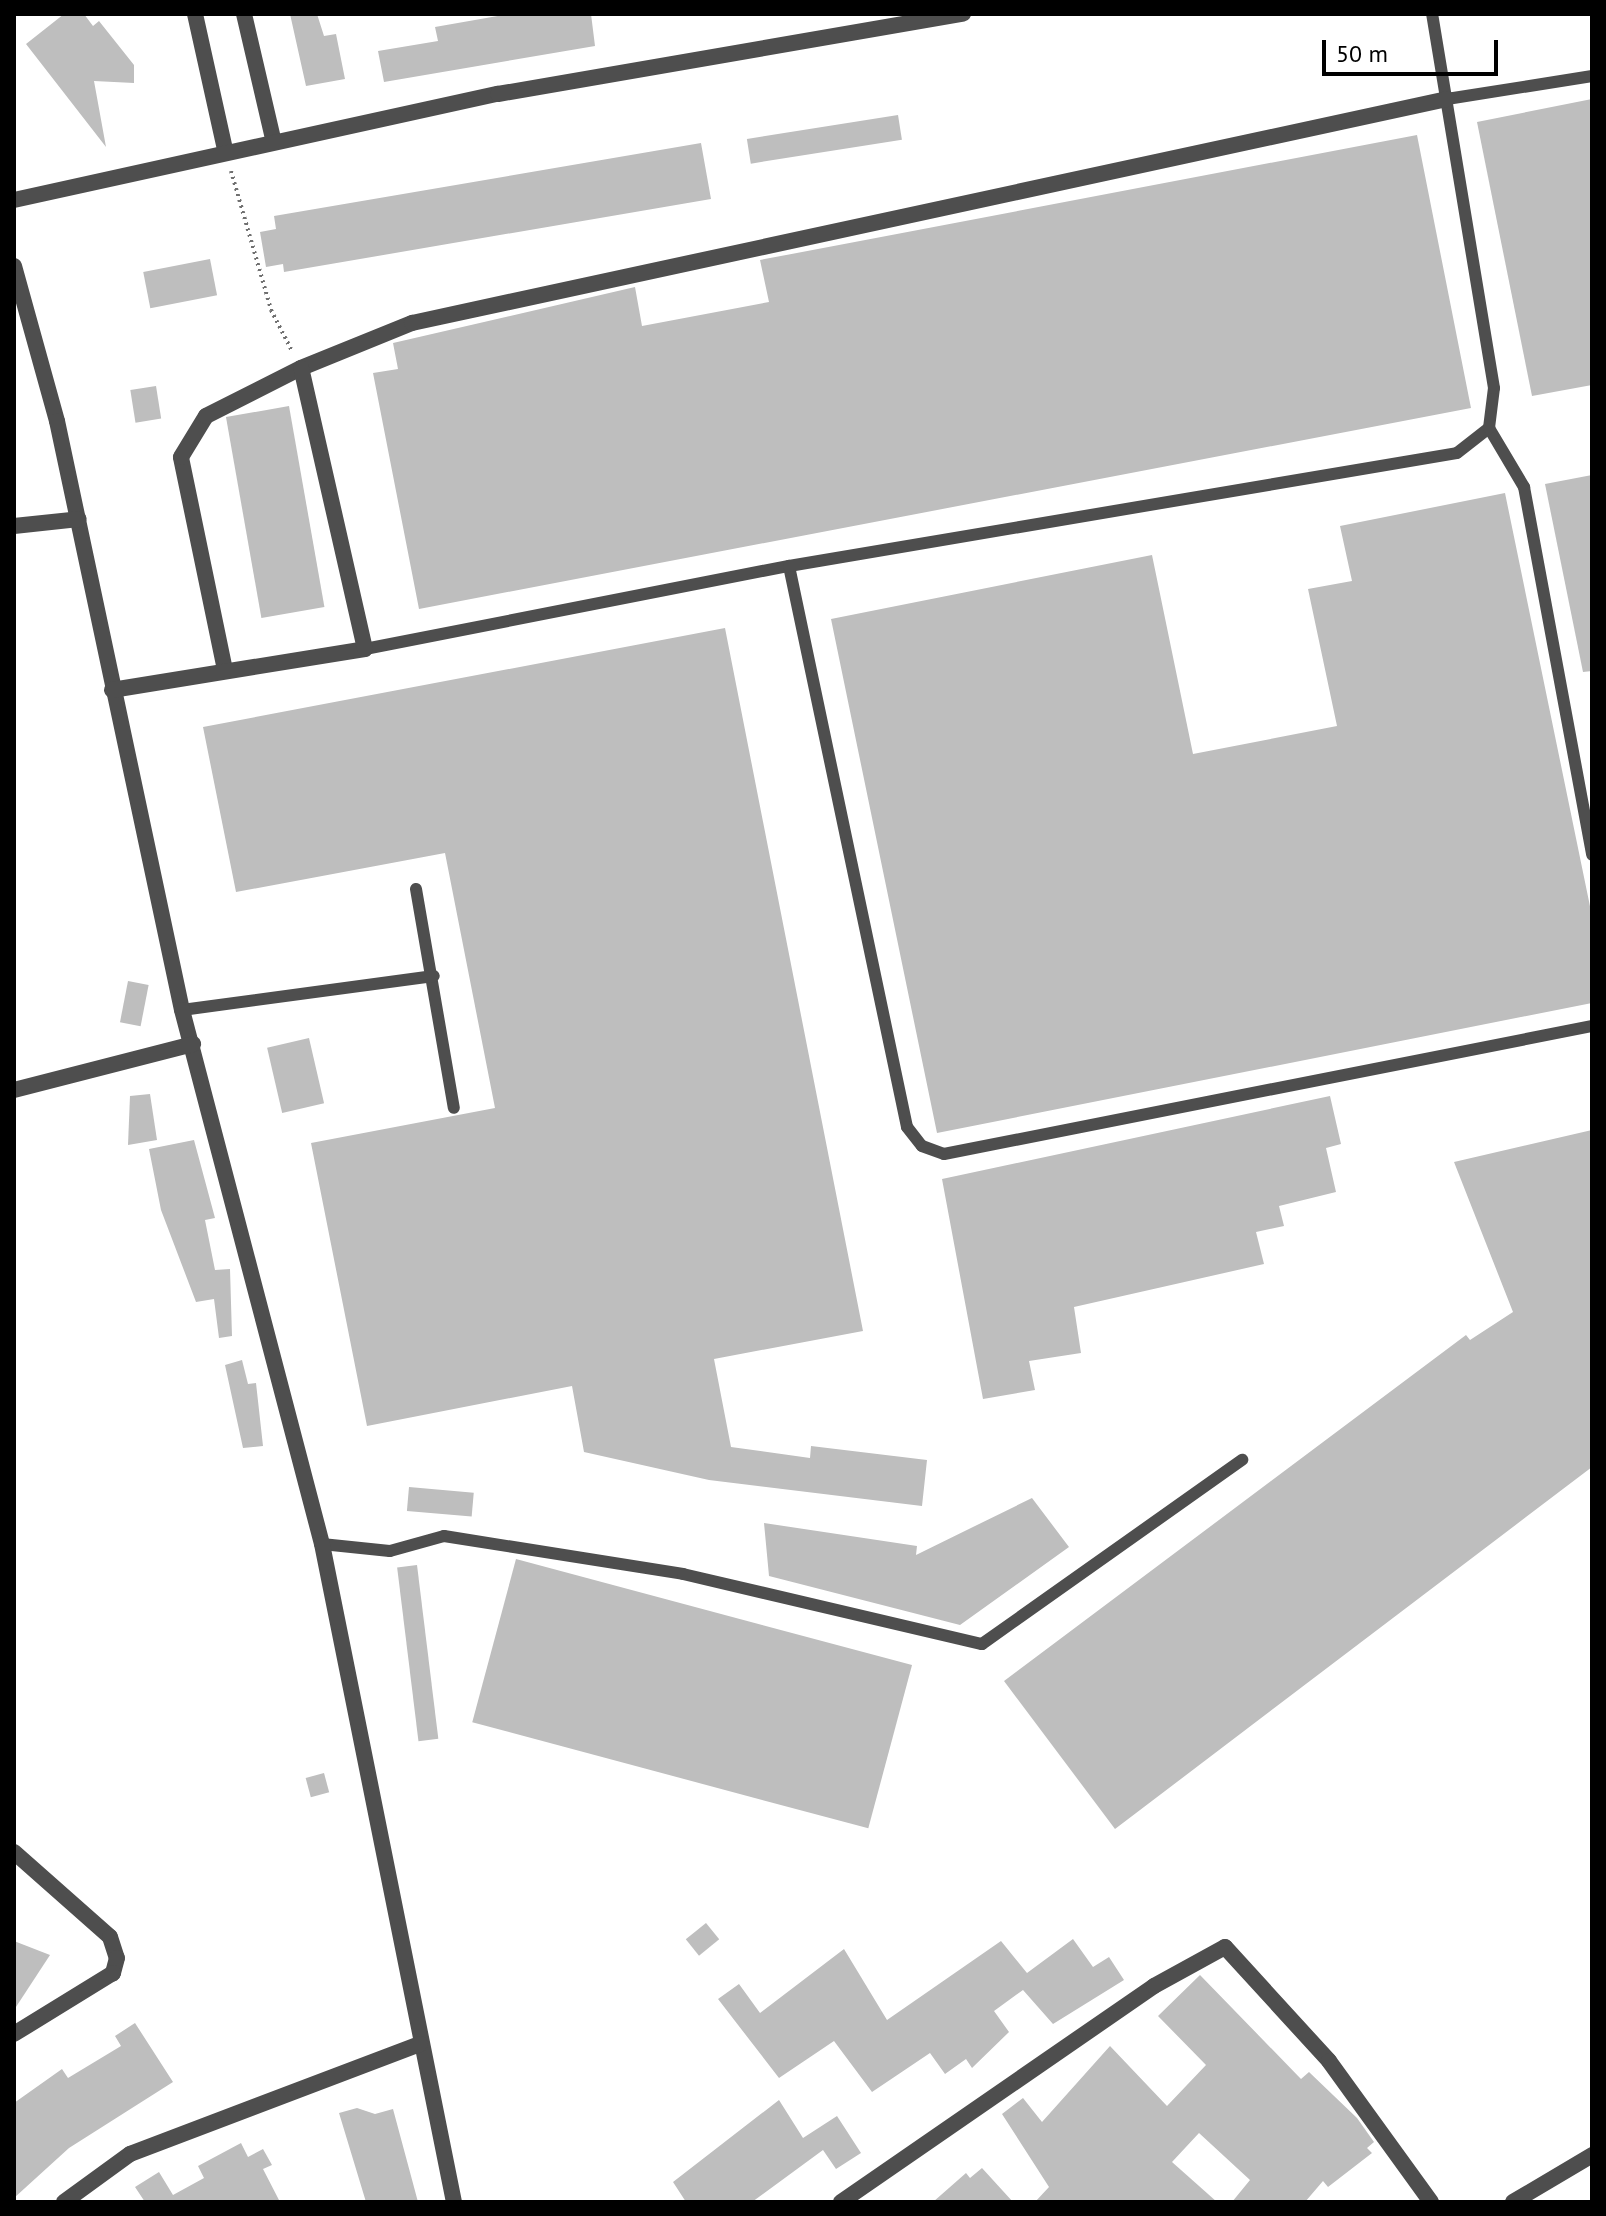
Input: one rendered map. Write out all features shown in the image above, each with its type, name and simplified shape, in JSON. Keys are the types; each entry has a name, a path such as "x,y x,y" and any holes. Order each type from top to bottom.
{"street":[{"path":"195,14 225,149"},
{"path":"244,14 273,139"},
{"path":"14,200 273,139 923,17 963,14"},
{"path":"225,670 181,457 206,416 301,368 412,323 1447,99"},
{"path":"14,266 79,519 112,690 182,1010 322,1544 454,2202"},
{"path":"112,690 365,649 301,368"},
{"path":"14,526 79,519"},
{"path":"14,1090 193,1044"},
{"path":"14,1852 110,1937 117,1958 113,1973 14,2034"},
{"path":"841,2202 1076,2038 1225,1947 1329,2061 1431,2202"},
{"path":"64,2202 130,2154 420,2044"},
{"path":"1513,2202 1592,2155"}],"lane":[{"path":"1432,14 1494,388 1489,428 1524,487 1592,855"},
{"path":"1447,99 1592,76"},
{"path":"365,649 789,566 1457,453 1489,428"},
{"path":"789,566 907,1127 922,1146 944,1154 1592,1026"},
{"path":"416,889 434,976 454,1108"},
{"path":"182,1010 434,976"},
{"path":"322,1544 390,1551 444,1536 683,1574 982,1644 1242,1460"}],"path":[{"path":"225,149 271,310 301,368"}],"building":[{"path":"64,14 84,14 93,26 99,21 134,65 134,83 94,81 106,147 26,44"},
{"path":"290,14 317,14 324,36 336,34 345,79 306,86"},
{"path":"509,14 591,14 595,46 384,82 378,51 438,41 435,27"},
{"path":"1592,99 1592,385 1532,396 1477,122"},
{"path":"898,115 902,140 751,164 747,139"},
{"path":"1417,135 1471,408 419,609 373,373 398,369 393,343 635,287 642,326 769,302 760,260"},
{"path":"701,143 711,199 284,272 283,264 266,267 260,232 276,229 274,216"},
{"path":"210,259 217,295 150,308 143,272"},
{"path":"156,386 161,419 135,423 130,390"},
{"path":"289,406 324,607 261,618 226,417"},
{"path":"1592,475 1592,671 1583,672 1545,484"},
{"path":"1505,493 1592,916 1592,1003 937,1133 831,619 1152,555 1193,754 1337,726 1308,589 1352,581 1340,526"},
{"path":"725,628 863,1331 714,1359 731,1447 810,1458 811,1446 927,1460 922,1506 709,1480 584,1452 572,1386 367,1426 311,1143 495,1108 445,853 236,892 203,727"},
{"path":"128,981 149,985 141,1026 120,1022"},
{"path":"309,1038 324,1103 282,1113 267,1048"},
{"path":"150,1094 157,1140 128,1145 130,1096"},
{"path":"1330,1096 1341,1144 1326,1148 1336,1192 1279,1206 1284,1226 1256,1232 1264,1264 1074,1307 1081,1353 1029,1361 1035,1390 983,1399 942,1179"},
{"path":"1592,1130 1592,1467 1115,1829 1004,1681 1466,1335 1470,1340 1513,1312 1454,1162"},
{"path":"194,1140 215,1218 205,1220 215,1270 230,1269 232,1336 219,1338 214,1299 196,1302 161,1210 149,1149"},
{"path":"242,1360 248,1384 256,1383 263,1446 243,1448 225,1365"},
{"path":"409,1487 474,1493 472,1517 407,1511"},
{"path":"1032,1498 1069,1547 960,1625 769,1576 764,1523 917,1546 916,1555"},
{"path":"516,1559 912,1665 868,1828 472,1722"},
{"path":"417,1565 438,1739 418,1741 397,1567"},
{"path":"324,1773 329,1792 311,1797 306,1778"},
{"path":"706,1923 719,1939 699,1956 686,1939"},
{"path":"1073,1939 1093,1967 1109,1957 1124,1980 1053,2024 1023,1990 994,2011 1009,2032 972,2068 966,2059 945,2074 930,2053 872,2092 834,2041 779,2078 718,1999 739,1984 760,2013 844,1949 887,2020 1001,1941 1027,1973"},
{"path":"14,1941 50,1955 14,2010"},
{"path":"1200,1975 1301,2079 1309,2072 1357,2118 1374,2142 1367,2148 1372,2153 1328,2187 1323,2181 1305,2202 1232,2202 1250,2180 1199,2133 1172,2162 1217,2202 1035,2202 1049,2187 1002,2114 1023,2098 1042,2122 1110,2046 1167,2106 1206,2065 1158,2016"},
{"path":"135,2023 173,2082 69,2148 14,2198 14,2103 62,2069 68,2078 121,2046 115,2036"},
{"path":"779,2100 803,2138 837,2116 861,2153 836,2169 823,2150 752,2202 686,2202 673,2182"},
{"path":"357,2108 375,2114 393,2109 418,2202 366,2202 339,2113"},
{"path":"241,2143 248,2157 263,2149 272,2165 263,2169 280,2202 145,2202 135,2187 159,2172 173,2195 204,2178 198,2166"},
{"path":"982,2168 1013,2202 933,2202 966,2173 970,2178"}]}
